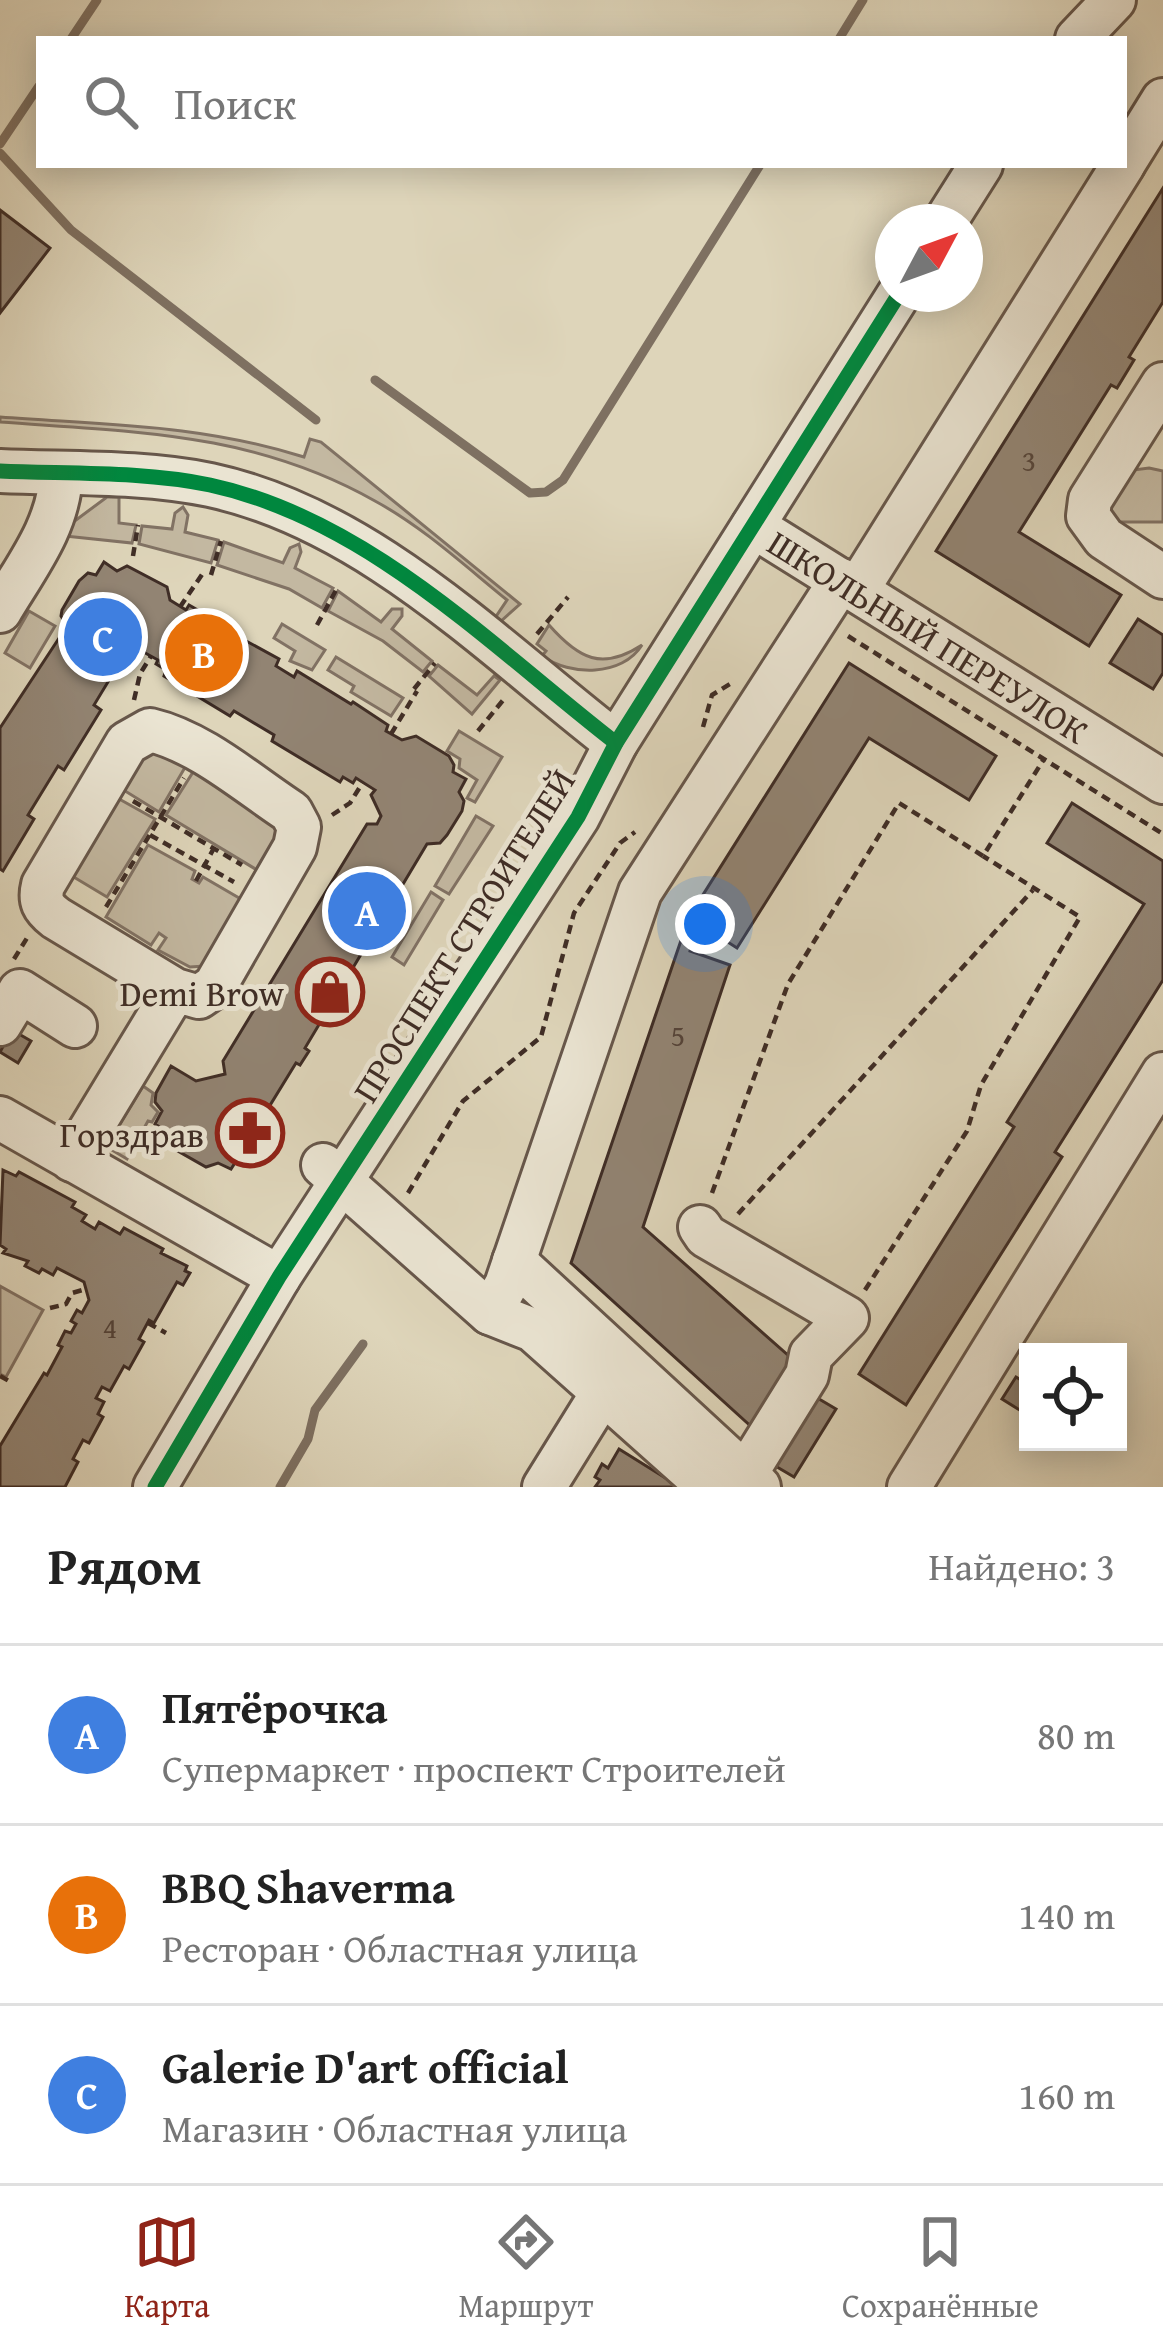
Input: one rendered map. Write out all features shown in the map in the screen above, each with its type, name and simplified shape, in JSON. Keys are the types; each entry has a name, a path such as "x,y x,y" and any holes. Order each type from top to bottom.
{"street":[{"path":"1080,36 1114,0"},
{"path":"1127,158 1163,100"},
{"path":"956,204 979,168"},
{"path":"490,1313 514,1261 640,892 818,617 849,585 1120,168"},
{"name":"ПРОСПЕКТ СТРОИТЕЛЕЙ","path":"126,1487 332,1173 578,817 616,743 888,312"},
{"path":"1163,384 1090,500 1088,516 1104,538 1163,577"},
{"path":"0,471 153,477 212,486 282,507 347,536 404,576 616,743"},
{"path":"0,610 51,526 60,500 61,474"},
{"name":"ШКОЛЬНЫЙ ПЕРЕУЛОК","path":"753,526 1163,782"},
{"path":"150,730 200,752 291,812 299,827 295,847 270,892 211,992 199,997 175,989 45,910 40,897 128,742 150,730"},
{"path":"72,1160 175,989"},
{"path":"0,1024 20,991 75,1026"},
{"path":"908,1487 1163,1074"},
{"path":"0,1118 268,1271"},
{"path":"332,1173 490,1313 533,1330 603,1392 737,1483"},
{"path":"707,1234 847,1318 811,1355 807,1375 737,1483"},
{"path":"514,1261 737,1483"},
{"name":"ПРОСПЕКТ СТРОИТЕЛЕЙ","path":"155,1487 268,1271"},
{"path":"544,1487 603,1392"}],"path":[{"path":"133,556 138,525"},
{"path":"180,607 207,574 221,541"},
{"path":"317,625 336,590"},
{"path":"531,641 568,597"},
{"path":"818,617 1163,834"},
{"path":"140,735 133,695 151,656"},
{"path":"391,734 435,663"},
{"path":"478,731 512,689"},
{"path":"88,937 200,752"},
{"path":"983,856 1044,759"},
{"path":"299,827 335,814 350,803 363,782"},
{"path":"102,784 214,848 270,892"},
{"path":"707,1234 788,984 899,803 1080,917 981,1085 967,1131 847,1318"},
{"path":"150,835 204,865 270,892"},
{"path":"196,881 214,848"},
{"path":"707,1234 1034,889"},
{"path":"50,1308 66,1304 72,1293 86,1289"},
{"path":"148,1323 166,1333"},
{"path":"0,1376 9,1381"}],"shaded area":[{"path":"0,417 190,432 304,457 310,439 321,442 520,604 500,622 495,618 507,600 427,535 375,501 284,461 192,439 0,422"},
{"path":"1163,471 1163,522 1106,522 1118,472"},
{"path":"107,497 119,497 119,523 136,525 132,543 65,536 72,523"},
{"path":"183,507 188,515 185,532 218,540 211,563 139,544 142,526 172,529 175,513"},
{"path":"224,542 283,563 290,548 299,544 295,568 333,588 322,608 289,589 217,565"},
{"path":"338,591 381,622 392,609 402,609 392,629 432,661 423,672 383,641 328,611"},
{"path":"29,611 55,626 30,668 5,653"},
{"path":"282,624 325,650 312,670 290,661 295,651 274,638"},
{"path":"549,625 592,658 615,658 642,645 609,668 567,667 542,656 546,651 537,644"},
{"path":"336,657 403,698 391,716 351,692 354,686 328,670"},
{"path":"438,665 477,695 494,676 500,680 472,714 429,676"},
{"path":"459,731 502,757 475,802 467,798 477,780 459,768 460,759 447,751"},
{"path":"150,747 187,764 159,812 117,786"},
{"path":"195,769 283,831 262,873 166,815"},
{"path":"112,795 155,819 107,897 72,876"},
{"path":"476,816 493,826 449,894 435,886"},
{"path":"148,845 195,871 192,879 199,883 203,877 246,902 205,966 190,967 158,950 166,938 159,933 151,945 106,917"},
{"path":"431,892 443,900 404,965 392,957"},
{"path":"143,1086 153,1093 151,1105 158,1112 127,1159 112,1150 110,1140"},
{"path":"0,1286 43,1310 6,1377 0,1374"}],"building":[{"path":"1163,188 1163,302 1129,357 1134,360 1117,388 1111,385 1019,532 1121,595 1089,646 936,551"},
{"path":"0,210 50,248 0,313"},
{"path":"104,562 117,571 127,566 167,587 170,600 186,610 189,605 279,659 276,666 294,677 297,671 353,702 402,740 416,736 449,756 453,772 466,779 459,792 462,811 440,843 427,844 305,1048 309,1051 300,1065 296,1063 269,1107 274,1119 254,1153 240,1155 231,1169 218,1163 206,1167 169,1146 167,1132 155,1124 162,1111 155,1102 156,1093 171,1066 196,1081 225,1074 223,1061 367,824 377,824 381,816 371,795 375,790 356,778 353,783 343,777 340,782 272,741 274,735 234,711 230,716 164,676 166,670 156,664 158,660 138,649 135,655 117,658 113,654 109,661 114,672 94,705 101,710 64,770 58,766 28,815 34,819 3,871 0,869 0,728 67,626 62,610 79,581 88,573 96,575"},
{"path":"1138,619 1163,635 1163,673 1153,689 1110,663"},
{"path":"849,663 996,756 969,800 869,738 737,948 698,923 693,936 690,951 730,965 643,1227 798,1364 755,1430 571,1263 689,917"},
{"path":"1072,803 1163,861 1163,980 1055,1152 1062,1157 906,1405 859,1374 1014,1127 1007,1122 1144,904 1047,843"},
{"path":"12,1030 31,1041 18,1063 0,1052"},
{"path":"3,1170 16,1176 19,1172 75,1202 72,1207 86,1215 82,1221 95,1229 99,1222 120,1234 124,1228 163,1249 161,1253 187,1266 185,1271 190,1273 183,1285 177,1282 154,1323 149,1320 139,1339 144,1342 129,1369 124,1366 110,1391 102,1387 96,1398 104,1402 98,1414 103,1417 89,1443 83,1440 65,1487 0,1487 0,1446 44,1373 47,1375 65,1331 71,1333 77,1310 82,1313 89,1300 84,1282 57,1268 53,1275 42,1269 39,1273 25,1266 28,1261 3,1253"},
{"path":"1016,1377 1019,1379 1019,1410 1002,1399"},
{"path":"814,1396 836,1409 794,1477 772,1464"},
{"path":"619,1449 680,1487 595,1487 602,1464 608,1468"}],"waterway":[{"path":"73,36 97,0"},
{"path":"841,36 863,0"},
{"path":"0,144 36,90"},
{"path":"0,153 71,230 316,420"},
{"path":"375,380 530,493 546,492 563,480 758,168"},
{"path":"280,1487 308,1439 315,1410 363,1344"}],"cycle path":[{"path":"155,1487 279,1277 578,817 616,743 888,312"},
{"path":"0,471 132,475 210,485 268,502 323,526 426,591 616,743"}],"place":[{"name":"Galerie D'art official","path":"103,637"},
{"name":"BBQ Shaverma","path":"204,653"},
{"name":"Пятёрочка","path":"367,911"},
{"name":"Demi Brow","path":"330,992"},
{"name":"Горздрав","path":"250,1133"}]}
